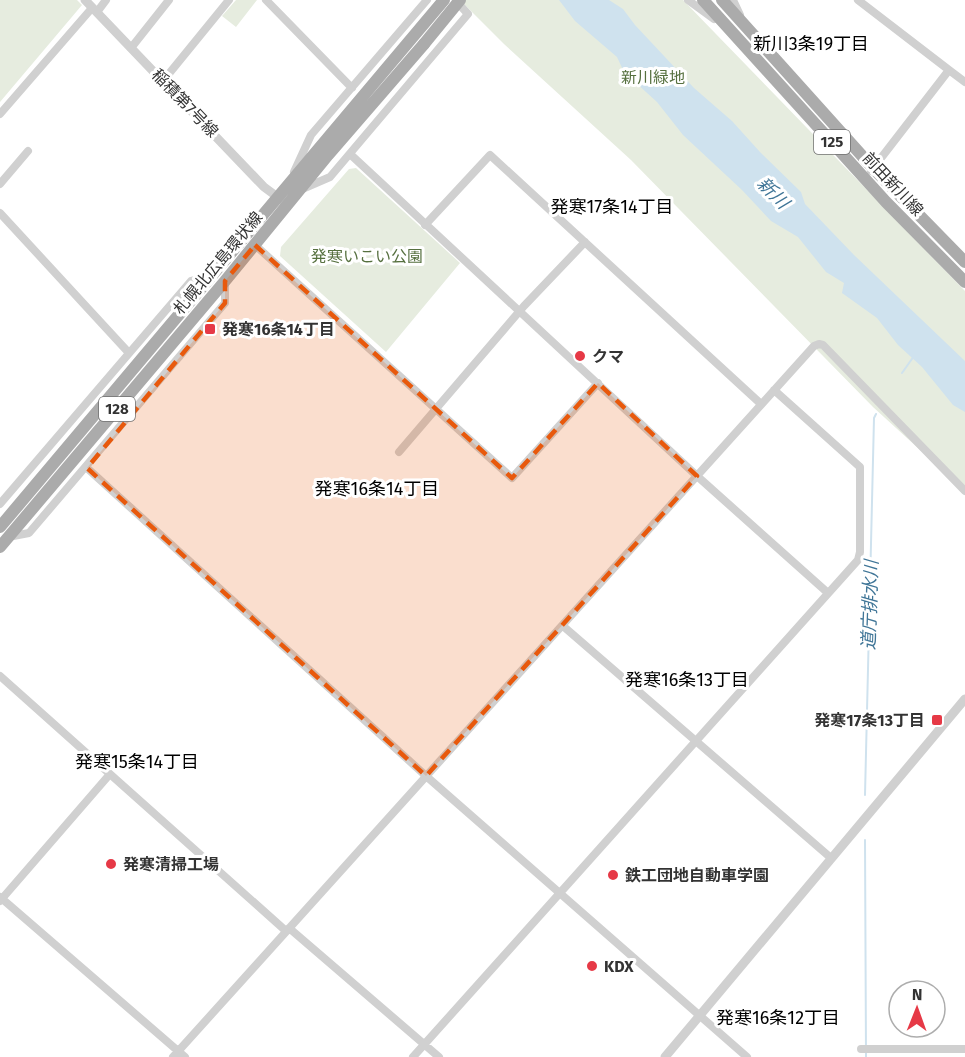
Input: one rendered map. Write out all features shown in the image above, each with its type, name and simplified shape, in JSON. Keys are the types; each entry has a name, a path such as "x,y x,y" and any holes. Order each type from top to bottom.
{"main road":[{"name":"札幌北広島環状線","path":"0,527 210,277 282,201 444,0"},
{"name":"札幌北広島環状線","path":"293,187 424,44 460,0"},
{"name":"前田新川線","path":"703,0 865,178 965,282"},
{"name":"前田新川線","path":"722,0 873,168 965,262"},
{"name":"札幌北広島環状線","path":"4,542 255,245 282,201"}],"street":[{"name":"稲積第7号線","path":"85,0 264,187 282,201"},
{"path":"0,114 94,10 106,0"},
{"path":"131,48 169,0"},
{"path":"163,81 229,0"},
{"path":"266,0 352,88"},
{"path":"293,187 311,135 427,0"},
{"path":"293,187 330,177 350,154 468,14 455,0"},
{"path":"688,0 730,30"},
{"path":"733,0 744,24"},
{"path":"858,0 965,82"},
{"path":"865,178 949,70"},
{"path":"0,184 28,151"},
{"path":"350,154 697,476 828,593"},
{"path":"425,225 490,155 761,404"},
{"path":"0,213 129,353"},
{"path":"399,452 520,311 585,242"},
{"path":"255,245 512,478 598,383"},
{"path":"1,501 70,424 191,281 210,277"},
{"path":"4,542 30,533 87,468 225,303 225,281"},
{"path":"110,774 1,899 179,1055 288,929 814,346 824,345 965,491"},
{"path":"413,1057 858,560 860,552 860,467 774,390"},
{"path":"87,468 426,776 747,1057"},
{"path":"563,626 831,858"},
{"path":"0,676 288,929 439,1057"},
{"path":"664,1057 965,699"},
{"path":"861,1049 877,1052 965,1049"}],"highlighted area":[{"path":"255,245 512,478 598,383 697,476 426,776 87,468 225,303 225,281"}],"green space":[{"path":"0,0 77,0 82,5 0,102"},
{"path":"236,0 257,0 236,27 222,16"},
{"name":"新川緑地","path":"460,0 683,0 965,291 965,491 873,407 631,160 504,44"},
{"name":"発寒いこい公園","path":"356,168 460,263 386,352 280,256 281,247 349,169"}],"water":[{"name":"新川","path":"559,0 609,0 623,9 694,88 732,121 801,192 805,204 854,255 965,361 965,412 953,405 922,367 898,345 877,318 842,293 844,283 826,272 798,237 771,221 742,190 683,135 657,102 624,72 617,57 575,21"}],"waterway":[{"name":"道庁排水川","path":"902,373 914,356"},
{"name":"道庁排水川","path":"865,795 874,418 876,414"},
{"name":"道庁排水川","path":"865,840 866,1057"}],"place":[{"name":"発寒16条14丁目","path":"210,329"},
{"name":"クマ","path":"580,356"},
{"name":"発寒17条13丁目","path":"937,720"},
{"name":"発寒清掃工場","path":"111,864"},
{"name":"鉄工団地自動車学園","path":"613,875"},
{"name":"KDX","path":"592,966"}],"district":[{"name":"新川3条19丁目","path":"811,44"},
{"name":"発寒17条14丁目","path":"612,207"},
{"name":"発寒16条14丁目","path":"377,489"},
{"name":"発寒16条13丁目","path":"687,680"},
{"name":"発寒15条14丁目","path":"137,762"},
{"name":"発寒16条12丁目","path":"778,1018"}]}
